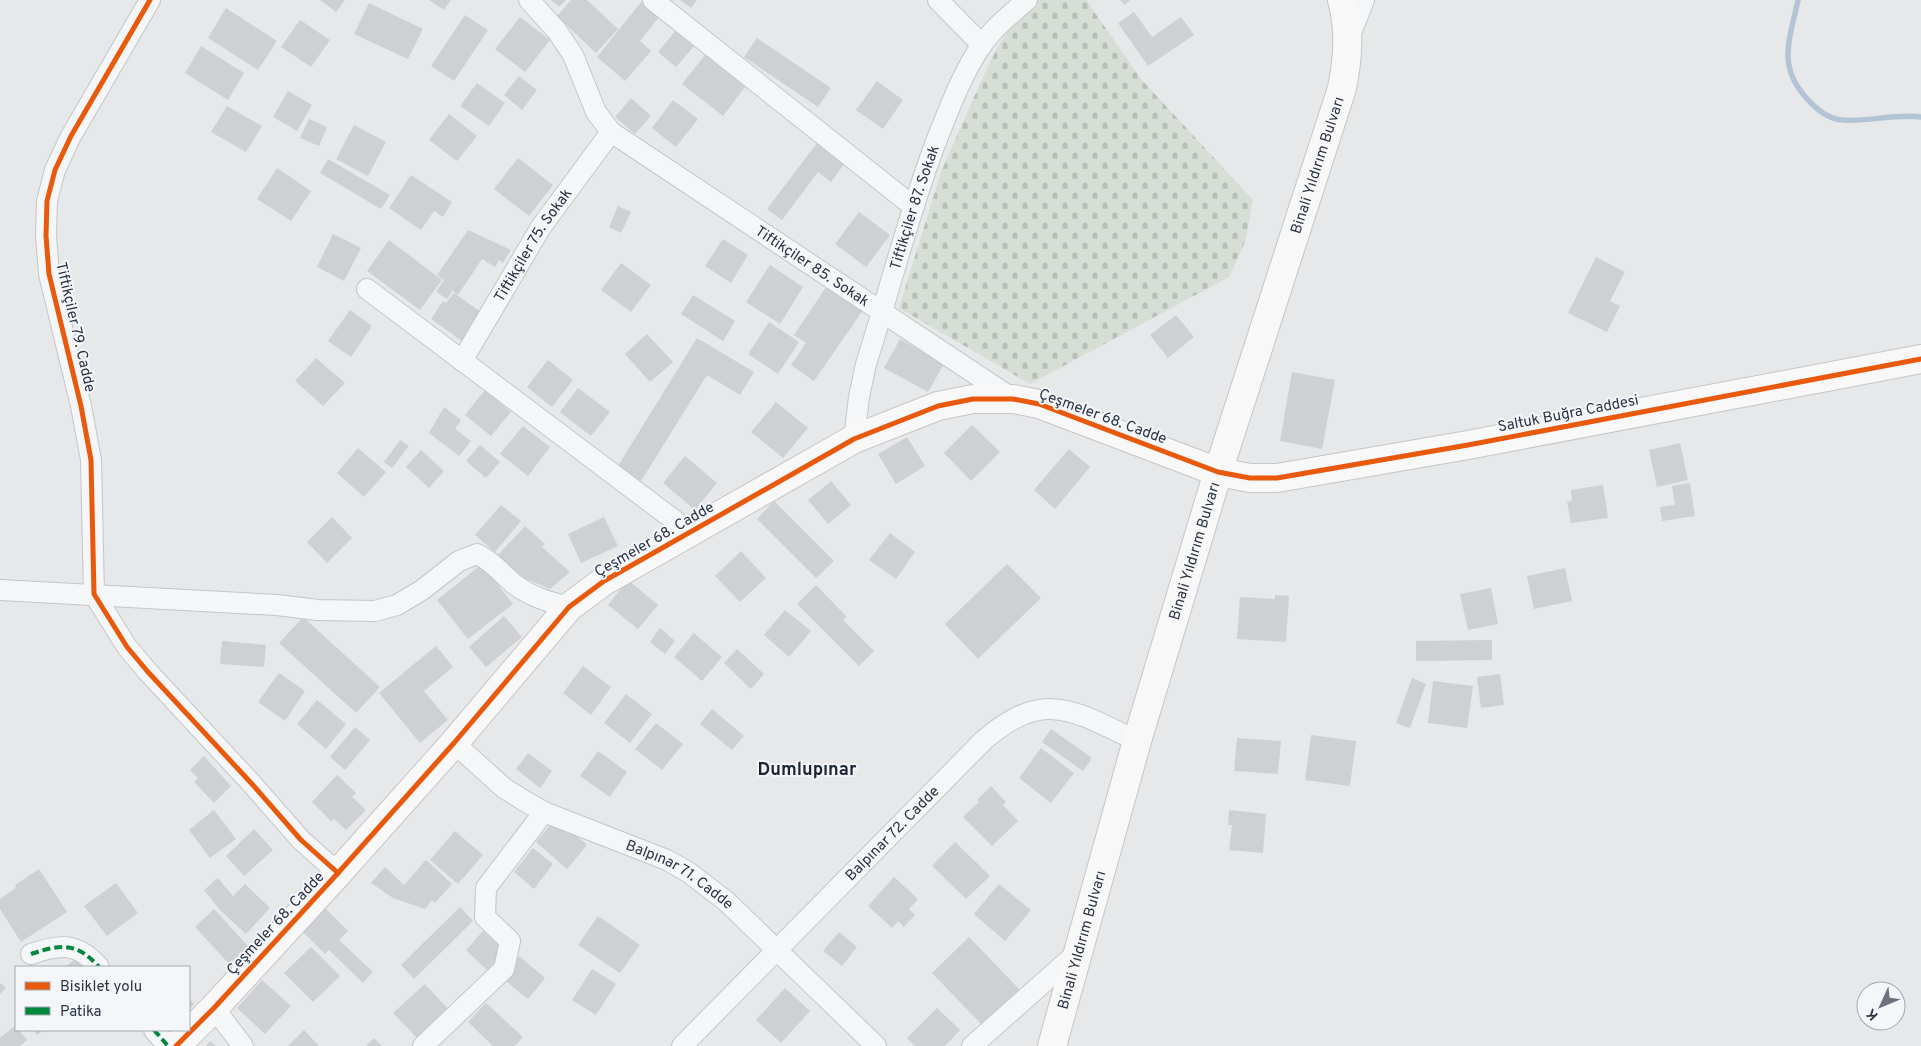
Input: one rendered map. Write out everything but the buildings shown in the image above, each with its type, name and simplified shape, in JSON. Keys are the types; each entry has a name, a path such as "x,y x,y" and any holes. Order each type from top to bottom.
{"street":[{"name":"Tiftikçiler 79. Cadde","path":"94,594 91,460 81,406 49,274 46,236 47,201 55,170 71,136 150,0"},
{"name":"Tiftikçiler 85. Sokak","path":"530,0 557,30 573,55 596,112 611,132 1013,399"},
{"path":"653,0 914,206"},
{"path":"938,0 982,44"},
{"name":"Tiftikçiler 87. Sokak","path":"854,440 863,381 914,206 950,105 966,71 982,44 1027,0"},
{"name":"Binali Yıldırım Bulvarı","path":"1052,1046 1137,741 1218,472 1342,88 1347,62 1348,40 1342,0"},
{"path":"1348,40 1364,0"},
{"name":"Tiftikçiler 75. Sokak","path":"462,361 537,233 611,132"},
{"path":"367,289 690,532"},
{"name":"Saltuk Buğra Caddesi","path":"1218,472 1250,478 1277,478 1307,474 1921,359"},
{"name":"Çeşmeler 68. Cadde","path":"176,1046 214,1008 338,873 454,743 569,607 604,581 854,440 938,406 973,399 1013,399 1040,404 1218,472"},
{"path":"0,590 277,605 318,610 376,611 396,605 459,562 477,554 488,559 526,592 544,601 569,607"},
{"path":"94,594 127,647 148,672 301,840 338,873"},
{"name":"Balpınar 72. Cadde","path":"682,1046 984,740 1001,726 1018,716 1033,711 1068,710 1137,741"},
{"name":"Balpınar 71. Cadde","path":"454,743 504,788 544,812 638,848 681,868 726,901 876,1046"},
{"path":"423,1046 504,969 510,941 485,917 486,888 544,812"},
{"path":"31,954 52,947 64,947 75,949 88,955 98,966"},
{"path":"972,1046 1079,952"},
{"path":"214,1008 244,1046"},
{"path":"155,1031 168,1046"}],"green space":[{"path":"1039,0 1086,0 1141,79 1253,200 1245,242 1229,277 1030,384 899,308 941,172 979,86 996,50 1009,29"}],"waterway":[{"path":"1798,0 1789,42 1789,66 1800,90 1814,106 1826,115 1839,120 1863,120 1902,116 1921,117"}],"marked path":[{"path":"31,954 51,948 68,947 83,953 98,966"},
{"path":"155,1031 168,1046"}],"cycle path":[{"path":"150,0 71,136 55,170 47,201 46,236 49,274 81,406 91,460 94,594 127,647 148,672 301,840 338,873"},
{"path":"176,1046 214,1008 338,873 454,743 569,607 604,581 854,439 938,406 973,399 1013,399 1039,404 1218,472 1250,478 1277,478 1468,445 1921,359"}],"district":[{"name":"Dumlupınar","path":"807,769"}]}
